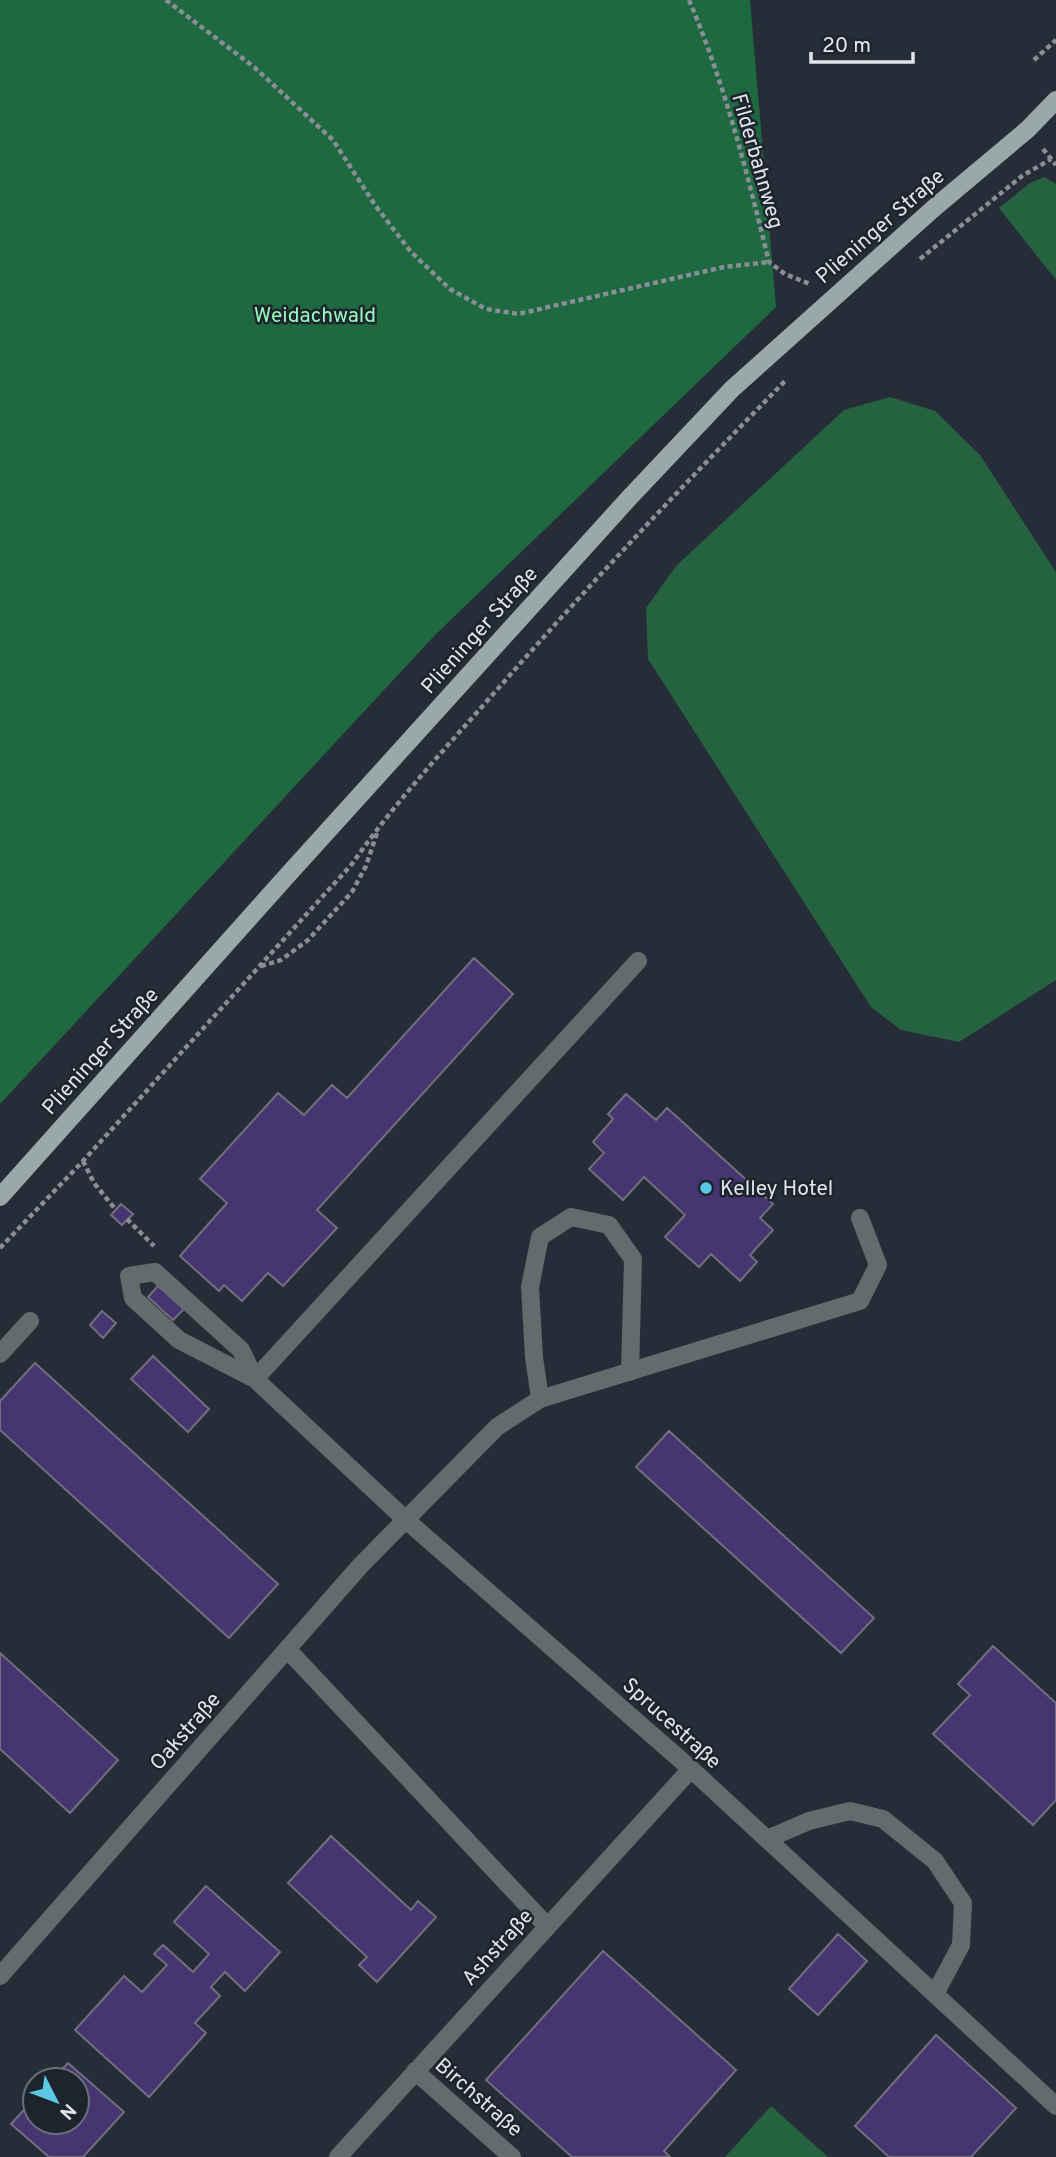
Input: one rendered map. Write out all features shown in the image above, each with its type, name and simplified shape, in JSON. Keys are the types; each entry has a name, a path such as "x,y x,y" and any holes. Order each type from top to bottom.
{"main road":[{"name":"Plieninger Straße","path":"0,1197 630,497 732,389 835,295 1028,129 1056,100"},
{"name":"Plieninger Straße","path":"1028,129 1056,113"}],"street":[{"path":"255,1379 638,961"},
{"path":"540,1399 534,1357 530,1286 540,1237 571,1217 609,1225 633,1259 630,1372"},
{"name":"Oakstraße","path":"0,1976 361,1564 497,1427 540,1399 860,1301 878,1265 860,1219"},
{"name":"Sprucestraße","path":"255,1379 241,1350 155,1272 129,1276 133,1298 179,1340 255,1379 406,1520 691,1769 1056,2106"},
{"path":"0,1354 30,1321"},
{"path":"287,1649 547,1926"},
{"name":"Ashstraße","path":"338,2157 691,1769"},
{"path":"766,1839 809,1821 850,1811 883,1819 935,1861 963,1903 961,1945 935,1994"},
{"name":"Birchstraße","path":"415,2071 512,2157"}],"path":[{"path":"166,0 254,67 302,109 333,140 375,205 411,252 450,289 486,309 518,314 724,267 769,262"},
{"name":"Filderbahnweg","path":"689,0 704,35 737,137 769,262 785,274 835,295"},
{"path":"1034,60 1056,40"},
{"path":"912,266 1022,176 1051,159"},
{"path":"0,1248 83,1161 352,864 380,824 586,590 675,492 786,379"},
{"path":"260,966 281,960 309,940 352,892 366,866 380,824"},
{"path":"83,1161 94,1183 116,1210"}],"green space":[{"name":"Weidachwald","path":"0,0 750,0 776,307 435,635 0,1104"},
{"path":"1044,177 1056,184 1056,280 999,208 1030,183"},
{"path":"890,397 935,411 980,455 1056,572 1056,980 959,1042 901,1030 871,1007 648,659 646,608 676,566 844,410"},
{"path":"771,2106 828,2157 725,2157"}],"building":[{"path":"474,958 513,994 317,1210 337,1228 283,1286 268,1273 242,1301 224,1285 219,1291 180,1256 227,1203 200,1179 278,1093 304,1115 332,1085 347,1098"},
{"name":"Kelley Hotel","path":"626,1094 656,1120 667,1108 773,1204 760,1218 773,1230 750,1255 757,1262 740,1281 711,1254 699,1267 665,1237 685,1215 644,1177 623,1200 589,1169 604,1153 593,1142 613,1119 608,1114"},
{"path":"121,1204 133,1214 122,1225 111,1215"},
{"path":"158,1286 184,1309 173,1320 148,1297"},
{"path":"102,1311 116,1323 103,1338 90,1325"},
{"path":"153,1356 209,1409 188,1432 131,1379"},
{"path":"35,1363 278,1584 229,1638 0,1430 0,1401"},
{"path":"669,1431 874,1618 841,1653 636,1467"},
{"path":"993,1646 1056,1703 1056,1800 1033,1825 933,1734 970,1695 958,1684"},
{"path":"0,1653 118,1760 70,1813 0,1749"},
{"path":"331,1836 411,1910 418,1901 436,1917 377,1982 359,1965 367,1957 288,1883"},
{"path":"206,1886 280,1952 245,1991 225,1972 211,1987 220,1996 195,2023 206,2033 149,2097 75,2030 124,1976 142,1992 167,1965 154,1954 163,1945 193,1972 209,1954 174,1922"},
{"path":"838,1934 867,1961 818,2015 789,1989"},
{"path":"603,1951 736,2070 664,2151 670,2157 572,2157 486,2080"},
{"path":"936,2035 1016,2108 971,2157 889,2157 855,2126"},
{"path":"91,2083 124,2112 83,2157 49,2157 25,2136 91,2136"},
{"path":"21,2113 21,2133 11,2124"}],"place":[{"name":"Kelley Hotel","path":"706,1188"}]}
